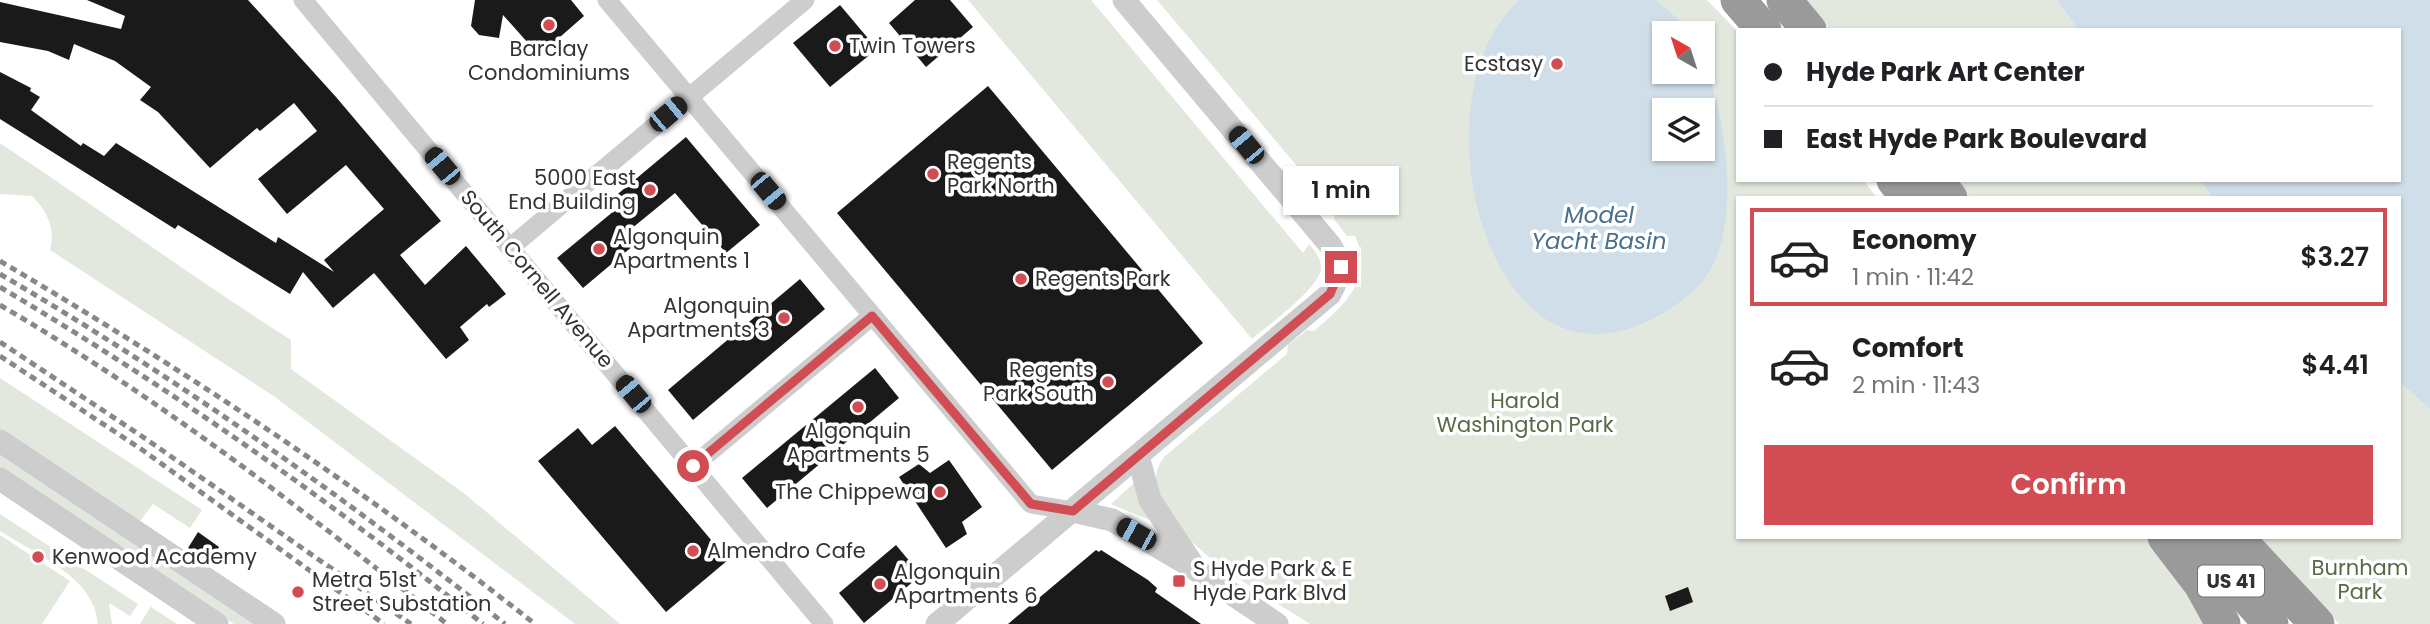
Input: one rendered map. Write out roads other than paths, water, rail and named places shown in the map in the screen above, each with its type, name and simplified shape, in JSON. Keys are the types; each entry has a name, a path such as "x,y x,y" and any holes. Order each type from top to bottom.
{"highway":[{"path":"1738,0 1762,28"},
{"path":"1784,0 1807,28"},
{"path":"1874,182 1885,196"},
{"path":"1896,182 1907,196"},
{"path":"1938,182 1948,196"},
{"path":"2166,539 2207,593 2222,624"},
{"name":"US 41","path":"2195,539 2271,624"},
{"name":"US 41","path":"2238,539 2317,624"}],"street":[{"name":"South Cornell Avenue","path":"303,0 824,624"},
{"path":"607,0 1031,504 1112,520 1277,624"},
{"path":"511,247 805,0"},
{"path":"937,624 1330,294 1341,267 1330,245 1124,0"},
{"path":"693,466 872,316"},
{"path":"0,441 274,624"},
{"path":"1138,456 1150,500 1198,572"},
{"path":"0,479 216,624"}],"water":[{"name":"Model Yacht Basin","path":"1519,0 1656,0 1679,21 1652,21 1652,84 1712,84 1718,106 1723,133 1727,189 1722,241 1714,263 1696,288 1670,309 1652,319 1610,333 1573,331 1542,317 1517,292 1496,260 1482,223 1473,184 1469,146 1474,87 1485,49 1494,31"},
{"path":"2057,0 2430,0 2430,409 2401,384 2401,196 2211,196 2201,182 2401,182 2401,28 2077,28"}],"railway":[{"path":"0,261 138,345 274,433 406,526 535,624"},
{"path":"0,274 131,355 258,440 383,530 505,624"},
{"path":"0,287 126,365 248,447 367,533 483,624"},
{"path":"0,305 117,378 173,417 284,497 447,624"},
{"path":"0,342 146,439 411,624"},
{"path":"0,356 141,449 384,624"}],"place":[{"name":"Barclay Condominiums","path":"549,25"},
{"name":"Twin Towers","path":"835,46"},
{"name":"Ecstasy","path":"1557,64"},
{"name":"Regents Park North","path":"933,174"},
{"name":"5000 East End Building","path":"650,190"},
{"name":"Algonquin Apartments 1","path":"599,249"},
{"name":"Regents Park","path":"1021,279"},
{"name":"Algonquin Apartments 3","path":"784,318"},
{"name":"Regents Park South","path":"1108,382"},
{"name":"Algonquin Apartments 5","path":"858,407"},
{"name":"The Chippewa","path":"940,492"},
{"name":"Almendro Cafe","path":"693,551"},
{"name":"Kenwood Academy","path":"38,557"},
{"name":"S Hyde Park & E Hyde Park Blvd","path":"1179,581"},
{"name":"Algonquin Apartments 6","path":"880,584"},
{"name":"Metra 51st Street Substation","path":"298,592"}],"park label":[{"name":"Harold Washington Park","path":"1525,413"},
{"name":"Burnham Park","path":"2360,580"}]}
